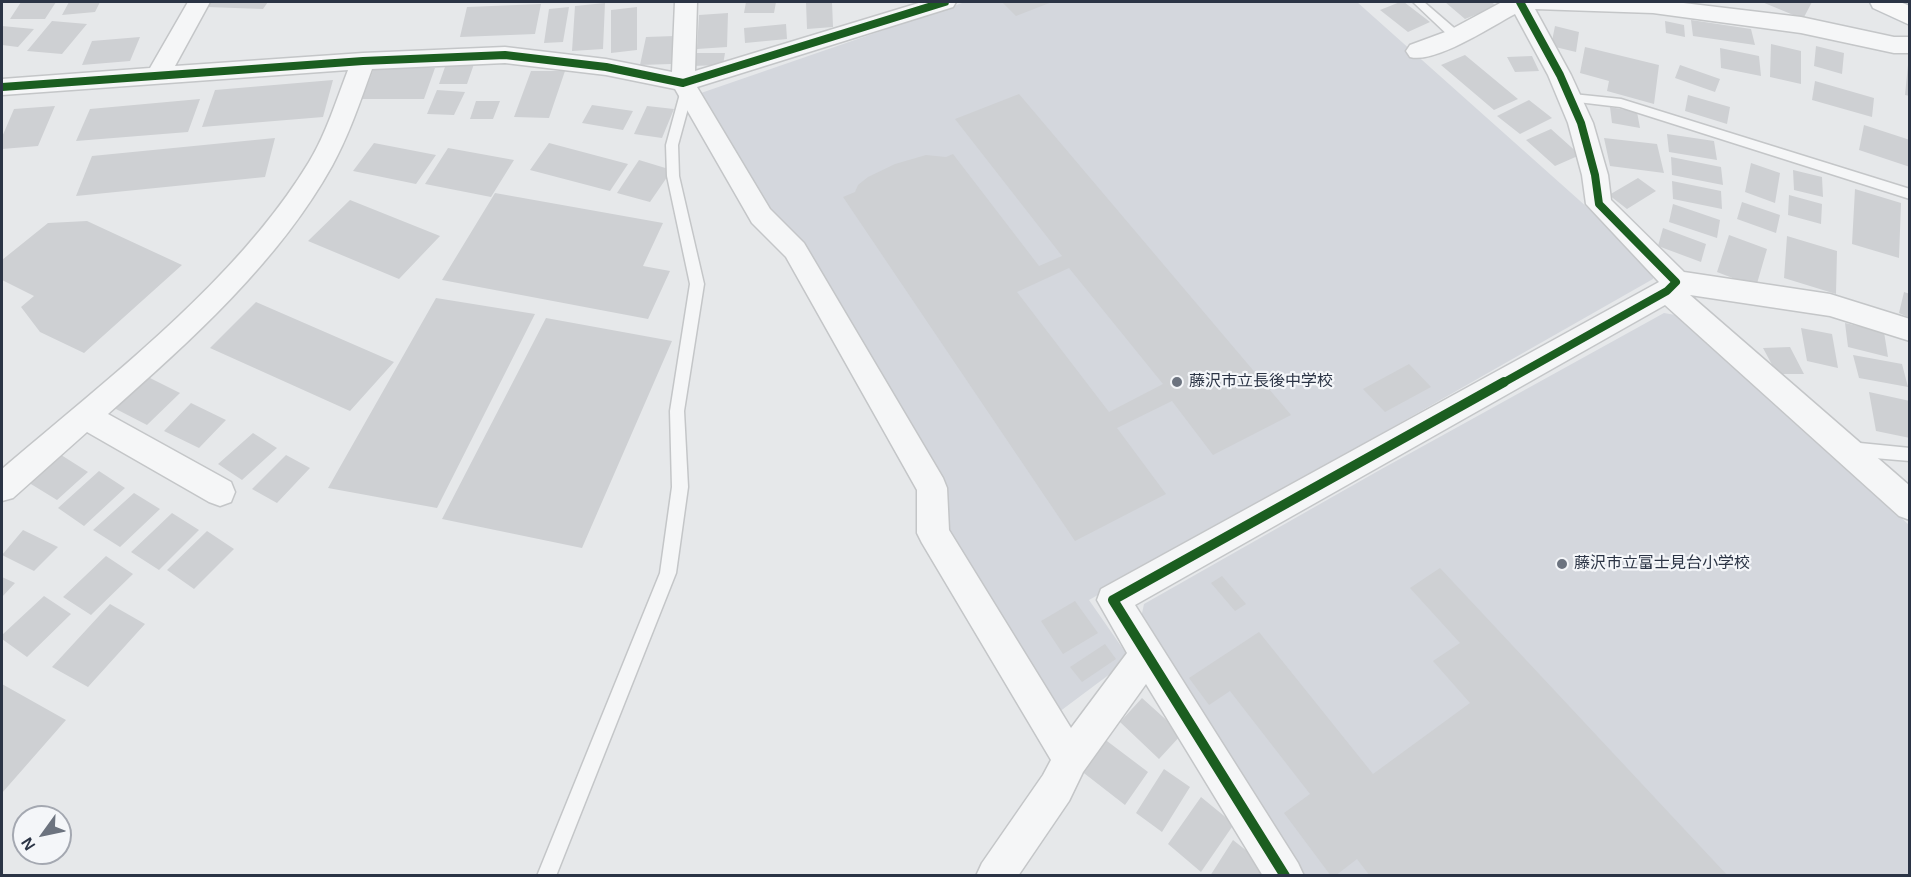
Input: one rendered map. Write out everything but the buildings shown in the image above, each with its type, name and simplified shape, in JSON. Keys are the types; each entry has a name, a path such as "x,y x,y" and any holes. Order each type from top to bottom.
{"main road":[{"path":"1882,2 1910,17"}],"street":[{"path":"158,76 199,2"},
{"path":"686,2 685,86 761,216 795,250 926,477 932,488 933,533 1070,759"},
{"path":"2,87 363,62 505,55 606,67 685,86 940,2"},
{"path":"1418,51 1456,36 1519,2 1573,98 1595,167 1599,204 1646,249 1671,287 1910,506"},
{"path":"1530,2 1653,6 1801,25 1894,45 1910,45"},
{"path":"2,488 156,351 234,275 312,178 327,151 363,62"},
{"path":"1285,876 1113,600 1671,287 1830,305 1910,330"},
{"path":"84,415 220,492"},
{"path":"994,876 1056,788 1070,759 1147,654"}],"lane":[{"path":"1418,2 1456,36"},
{"path":"546,876 668,573 680,488 677,411 697,284 673,176 672,145 685,86"},
{"path":"1573,98 1621,103 1910,194"},
{"path":"1848,449 1910,455"}],"shaded area":[{"name":"藤沢市立長後中学校","path":"965,2 1357,2 1653,266 1653,279 1089,600 1130,659 1055,715 945,531 773,220 700,102 701,93"},
{"name":"藤沢市立富士見台小学校","path":"1664,313 1687,317 1909,525 1909,875 1301,875 1139,627 1144,604"}],"cycle path":[{"path":"2,87 363,61 505,55 606,67 683,83 945,2"},
{"path":"1285,876 1113,600 1667,291 1676,282 1646,249 1599,204 1595,175 1581,123 1560,75 1520,2"}],"place":[{"name":"藤沢市立長後中学校","path":"1177,382"},
{"name":"藤沢市立富士見台小学校","path":"1562,564"}]}
